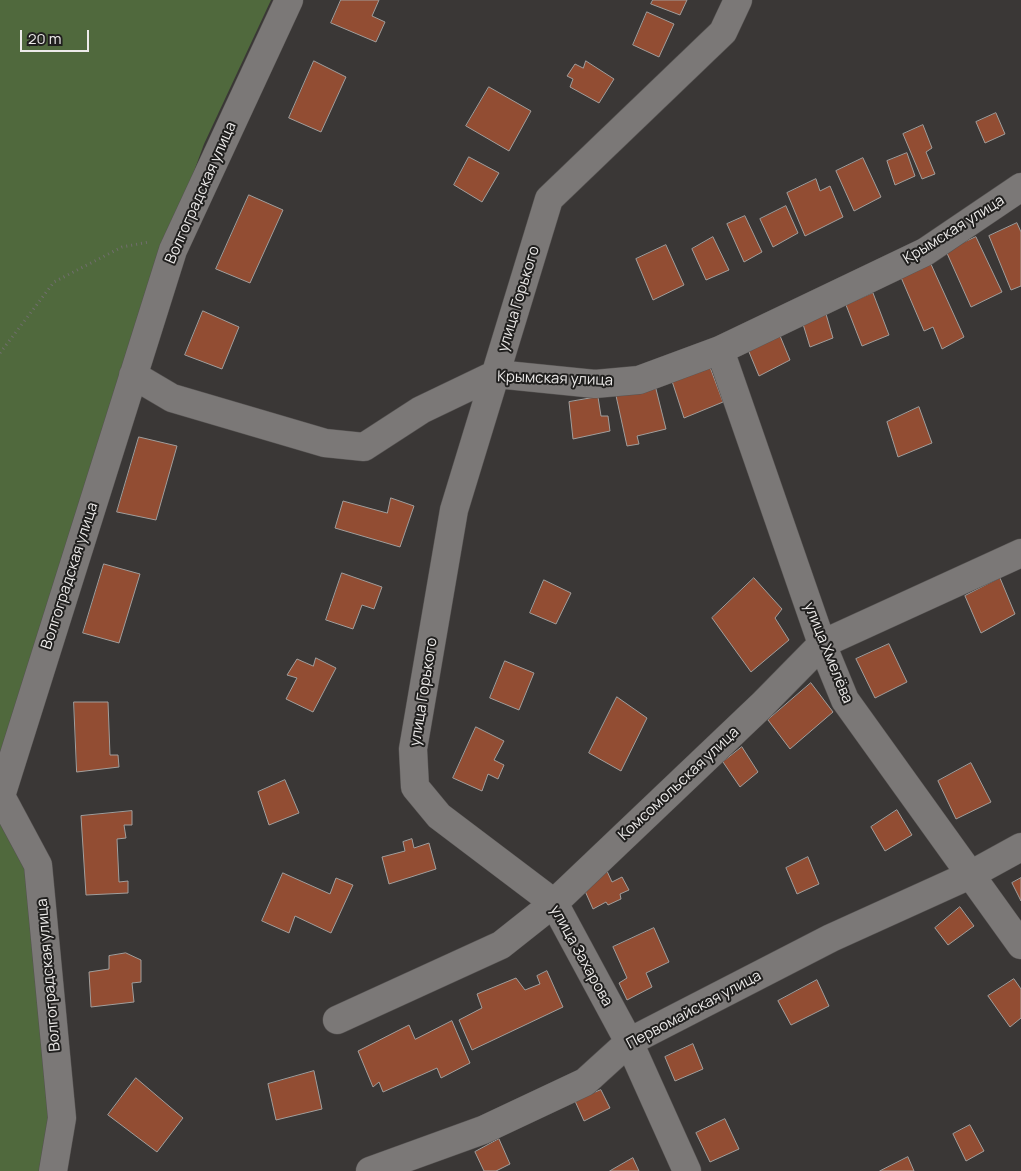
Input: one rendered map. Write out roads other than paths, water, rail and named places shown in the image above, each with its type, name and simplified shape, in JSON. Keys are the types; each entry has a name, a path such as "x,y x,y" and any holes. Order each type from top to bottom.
{"street":[{"name":"Волгоградская улица","path":"53,1171 62,1118 38,865 1,796 173,250 289,0"},
{"name":"улица Горького","path":"415,788 413,749 454,510 549,199 723,32 738,0"},
{"name":"Крымская улица","path":"133,375 172,398 325,443 364,447 421,410 496,374 595,384 639,380 720,350 925,252 1021,187"},
{"name":"улица Хмелёва","path":"720,350 822,644 845,700 1021,945"},
{"name":"Комсомольская улица","path":"337,1020 501,944 554,903 762,705 822,644 1021,552"},
{"name":"улица Захарова","path":"415,788 439,816 554,903 630,1042 687,1171"},
{"name":"Первомайская улица","path":"370,1171 483,1130 584,1082 630,1042 830,938 970,875 1021,846"}]}
